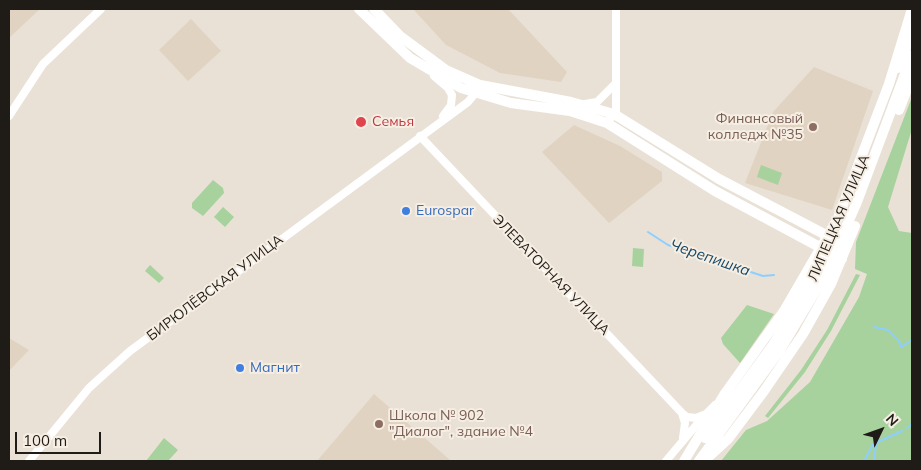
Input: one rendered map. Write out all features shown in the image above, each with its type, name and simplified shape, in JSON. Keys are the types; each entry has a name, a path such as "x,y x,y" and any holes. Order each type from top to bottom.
{"main road":[{"path":"359,9 402,52 424,68 461,88 582,105 614,114 719,179 847,246"},
{"path":"374,9 400,36 426,58 478,89 511,102 570,111 607,123 715,191 842,259"},
{"path":"704,461 728,439 803,334 842,259 905,69 912,9"},
{"name":"ЛИПЕЦКАЯ УЛИЦА","path":"905,69 912,32"},
{"name":"ЛИПЕЦКАЯ УЛИЦА","path":"699,461 760,380 848,226 905,69 912,55"},
{"path":"684,461 724,395 756,354 828,236 838,218 861,162 905,69"},
{"name":"ЛИПЕЦКАЯ УЛИЦА","path":"684,461 702,442 754,374 803,305"}],"street":[{"path":"9,116 43,64 100,9"},
{"path":"607,123 614,114 616,9"},
{"path":"424,68 448,88 452,95 452,105 435,125"},
{"path":"582,105 597,102 615,84"},
{"path":"435,125 478,89"},
{"name":"БИРЮЛЁВСКАЯ УЛИЦА","path":"29,461 89,388 130,351 435,125"},
{"name":"ЭЛЕВАТОРНАЯ УЛИЦА","path":"420,136 682,414"},
{"path":"800,282 810,275 820,277 825,284 823,297"},
{"path":"666,461 724,395"},
{"path":"682,414 692,418 706,414"},
{"path":"682,414 685,423 682,441"}],"shaded area":[{"path":"9,9 40,9 9,38"},
{"path":"413,9 508,9 567,72 561,82 500,73 446,45"},
{"path":"191,19 221,51 188,81 159,50"},
{"name":"Финансовый колледж №35","path":"814,67 873,91 832,210 745,183 773,112"},
{"path":"574,125 620,146 662,172 662,181 609,223 542,152"},
{"path":"9,338 29,350 9,371"},
{"name":"Школа № 902 \"Диалог\", здание №4","path":"374,394 442,453 451,461 317,461"}],"green space":[{"path":"912,97 912,129 888,207 899,231 912,233 912,461 721,461 746,430 767,421 810,382 859,297 867,274 855,269 856,242"},
{"path":"761,165 782,173 778,185 757,177"},
{"path":"213,180 223,188 224,193 203,216 192,208 192,203"},
{"path":"223,207 234,217 225,227 214,217"},
{"path":"633,248 644,249 643,267 632,266"},
{"path":"150,265 164,278 159,283 145,271"},
{"path":"856,274 860,275 831,331 805,372 768,418 765,416 801,370 827,330"},
{"path":"747,305 774,314 740,363 723,344 721,338"},
{"path":"164,438 178,450 168,461 146,461"}],"waterway":[{"name":"Черепишка","path":"648,232 668,245 763,276 774,275"},
{"name":"Черепишка","path":"874,327 888,330 899,341 901,347 912,340"},
{"path":"907,428 912,424"},
{"path":"864,461 873,444 902,431"},
{"path":"874,461 876,444"}],"place":[{"name":"Семья","path":"361,122"},
{"name":"Финансовый колледж №35","path":"813,127"},
{"name":"Eurospar","path":"406,211"},
{"name":"Магнит","path":"240,368"},
{"name":"Школа № 902 \"Диалог\", здание №4","path":"379,424"}]}
